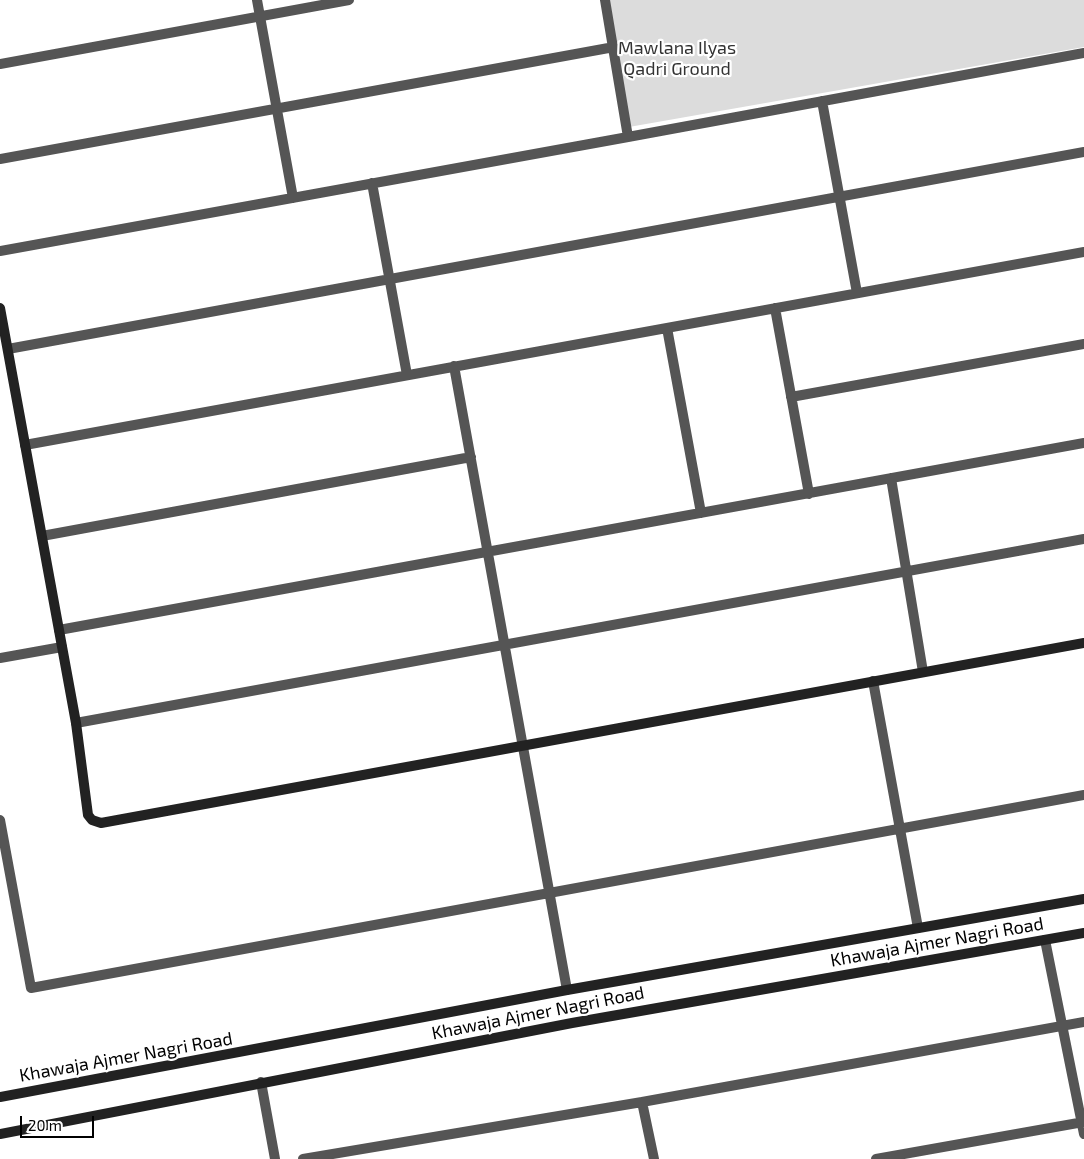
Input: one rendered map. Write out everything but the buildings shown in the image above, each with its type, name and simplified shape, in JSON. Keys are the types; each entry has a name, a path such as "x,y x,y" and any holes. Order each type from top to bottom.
{"main road":[{"path":"0,308 76,722 88,815 92,820 101,823 1084,643"},
{"name":"Khawaja Ajmer Nagri Road","path":"0,1097 567,990 1084,899"},
{"name":"Khawaja Ajmer Nagri Road","path":"0,1134 562,1025 1084,933"}],"street":[{"path":"257,0 293,198"},
{"path":"0,64 349,0"},
{"path":"605,0 628,137"},
{"path":"0,159 614,47"},
{"path":"0,251 1084,53"},
{"path":"822,101 857,293"},
{"path":"8,349 1084,152"},
{"path":"372,184 407,375"},
{"path":"25,445 1084,252"},
{"path":"775,308 809,494"},
{"path":"667,328 700,513"},
{"path":"791,397 1084,344"},
{"path":"454,366 567,990"},
{"path":"59,630 1084,443"},
{"path":"42,536 471,457"},
{"path":"891,478 908,571 923,672"},
{"path":"76,722 1084,539"},
{"path":"0,658 62,647"},
{"path":"873,681 918,928"},
{"path":"0,820 4,858 31,988 1084,795"},
{"path":"1046,940 1084,1134"},
{"path":"303,1159 642,1102 1084,1022"},
{"path":"262,1082 275,1159"},
{"path":"642,1102 654,1159"},
{"path":"876,1159 1083,1122"}],"green space":[{"name":"Mawlana Ilyas Qadri Ground","path":"607,0 1084,0 1084,47 629,127"}]}
